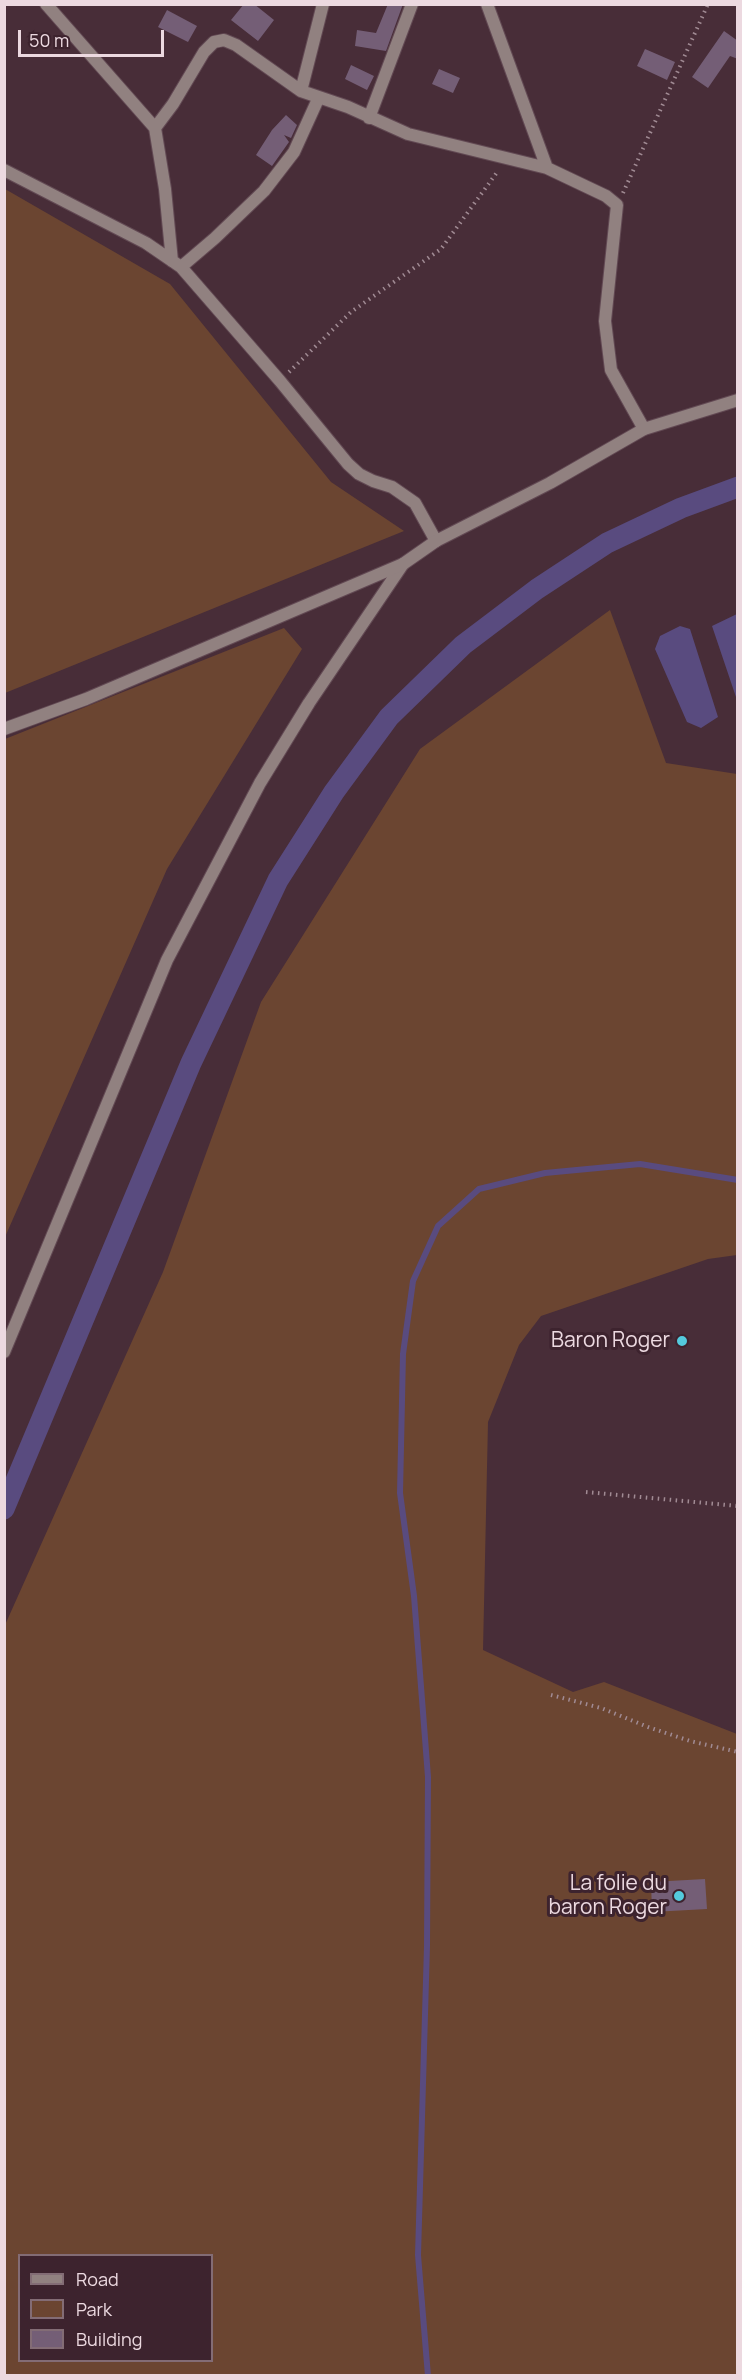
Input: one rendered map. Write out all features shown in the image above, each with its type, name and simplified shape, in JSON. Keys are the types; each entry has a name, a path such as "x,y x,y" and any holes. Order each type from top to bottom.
{"street":[{"path":"46,4 155,128 177,264"},
{"path":"301,91 323,4"},
{"path":"369,118 412,4"},
{"path":"487,4 547,168"},
{"path":"155,128 173,104 204,52 214,42 224,40 236,45 301,91 348,107 408,134 547,168 606,196 617,204 605,321 611,370 644,429"},
{"path":"177,264 215,238 264,191 294,152 319,97"},
{"path":"4,170 146,243 177,264 280,381 348,464 359,474 392,487 415,502 436,541"},
{"path":"4,729 86,699 404,564 436,541 550,483 644,429 738,400"},
{"path":"4,1352 166,960 266,773 309,703 404,564"}],"path":[{"path":"617,204 708,4"},
{"path":"280,381 351,312 441,249 487,184 509,159"},
{"path":"586,1492 738,1506"},
{"path":"551,1695 602,1708 648,1728 690,1741 738,1752"}],"green space":[{"path":"5,189 170,284 331,482 404,531 5,693"},
{"path":"610,610 666,763 737,774 737,1255 708,1259 541,1316 519,1345 488,1422 483,1650 573,1692 604,1682 737,1734 737,2375 5,2376 5,1625 163,1272 261,1002 420,749"},
{"path":"284,628 302,649 167,869 5,1237 5,739"}],"shaded area":[{"path":"737,614 737,700 712,626"},
{"path":"680,626 690,629 718,717 701,728 687,722 655,649 660,636"}],"building":[{"path":"244,4 254,4 274,20 258,41 231,20"},
{"path":"388,4 403,4 386,51 355,46 357,30 376,33"},
{"path":"167,10 197,26 188,42 158,27"},
{"path":"724,31 738,41 738,59 730,56 708,88 692,77"},
{"path":"645,49 675,62 667,80 637,66"},
{"path":"351,65 374,76 367,90 345,79"},
{"path":"439,69 460,78 453,93 432,84"},
{"path":"286,115 297,125 291,138 284,135 289,142 272,166 256,155 272,130"},
{"name":"La folie du baron Roger","path":"705,1879 707,1909 652,1912 651,1882"}],"waterway":[{"path":"4,1509 191,1063 278,880 334,792 389,717 463,645 537,589 607,543 681,508 738,487"},
{"path":"428,2376 418,2255 427,1946 428,1777 414,1596 400,1493 403,1354 413,1281 438,1226 479,1189 545,1173 640,1164 738,1180"}],"place":[{"name":"Baron Roger","path":"682,1341"},
{"name":"La folie du baron Roger","path":"679,1896"}]}
